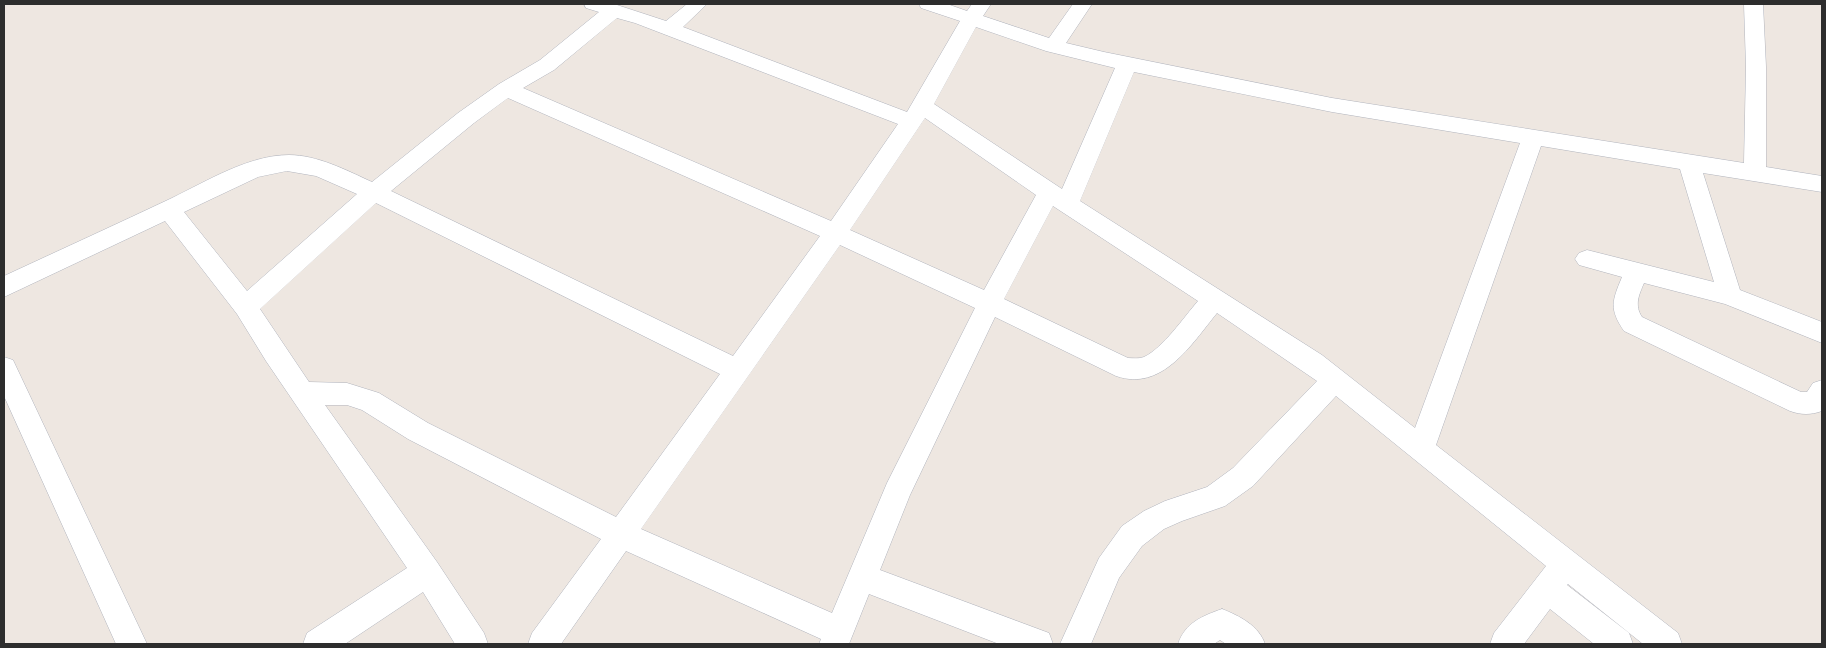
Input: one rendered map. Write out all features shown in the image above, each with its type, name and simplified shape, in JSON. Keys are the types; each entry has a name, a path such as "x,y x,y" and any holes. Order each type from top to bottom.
{"street":[{"path":"593,4 916,113 1058,198 1313,363 1667,644"},
{"path":"668,30 698,4"},
{"path":"928,4 976,11 1053,46 1127,64 1332,105 1822,184"},
{"path":"1053,46 1083,4"},
{"path":"1754,4 1756,67 1755,173"},
{"path":"246,307 374,192 466,118 506,89 547,65 614,10"},
{"path":"543,644 836,232 916,113 976,11"},
{"path":"302,393 347,394 370,401 418,431 622,535 836,638 897,492 990,302 1058,198 1127,64"},
{"path":"506,89 836,232 990,302 1125,368 1139,370 1151,367 1164,357 1214,298"},
{"path":"1421,449 1533,137"},
{"path":"1689,162 1730,296"},
{"path":"4,287 168,208 250,171 275,164 294,163 326,172 374,192 738,371"},
{"path":"168,208 246,307 302,393 427,572 473,644"},
{"path":"1587,259 1730,296 1822,333"},
{"path":"1636,272 1624,302 1625,315 1633,324 1799,403 1814,403 1822,391"},
{"path":"4,368 132,644"},
{"path":"1076,644 1108,568 1132,536 1154,520 1176,510 1215,497 1243,477 1334,380"},
{"path":"1505,644 1565,564"},
{"path":"318,644 427,572"},
{"path":"861,577 1038,644"},
{"path":"1547,588 1618,644"},
{"path":"1193,644 1210,627 1222,624 1250,644"}]}
